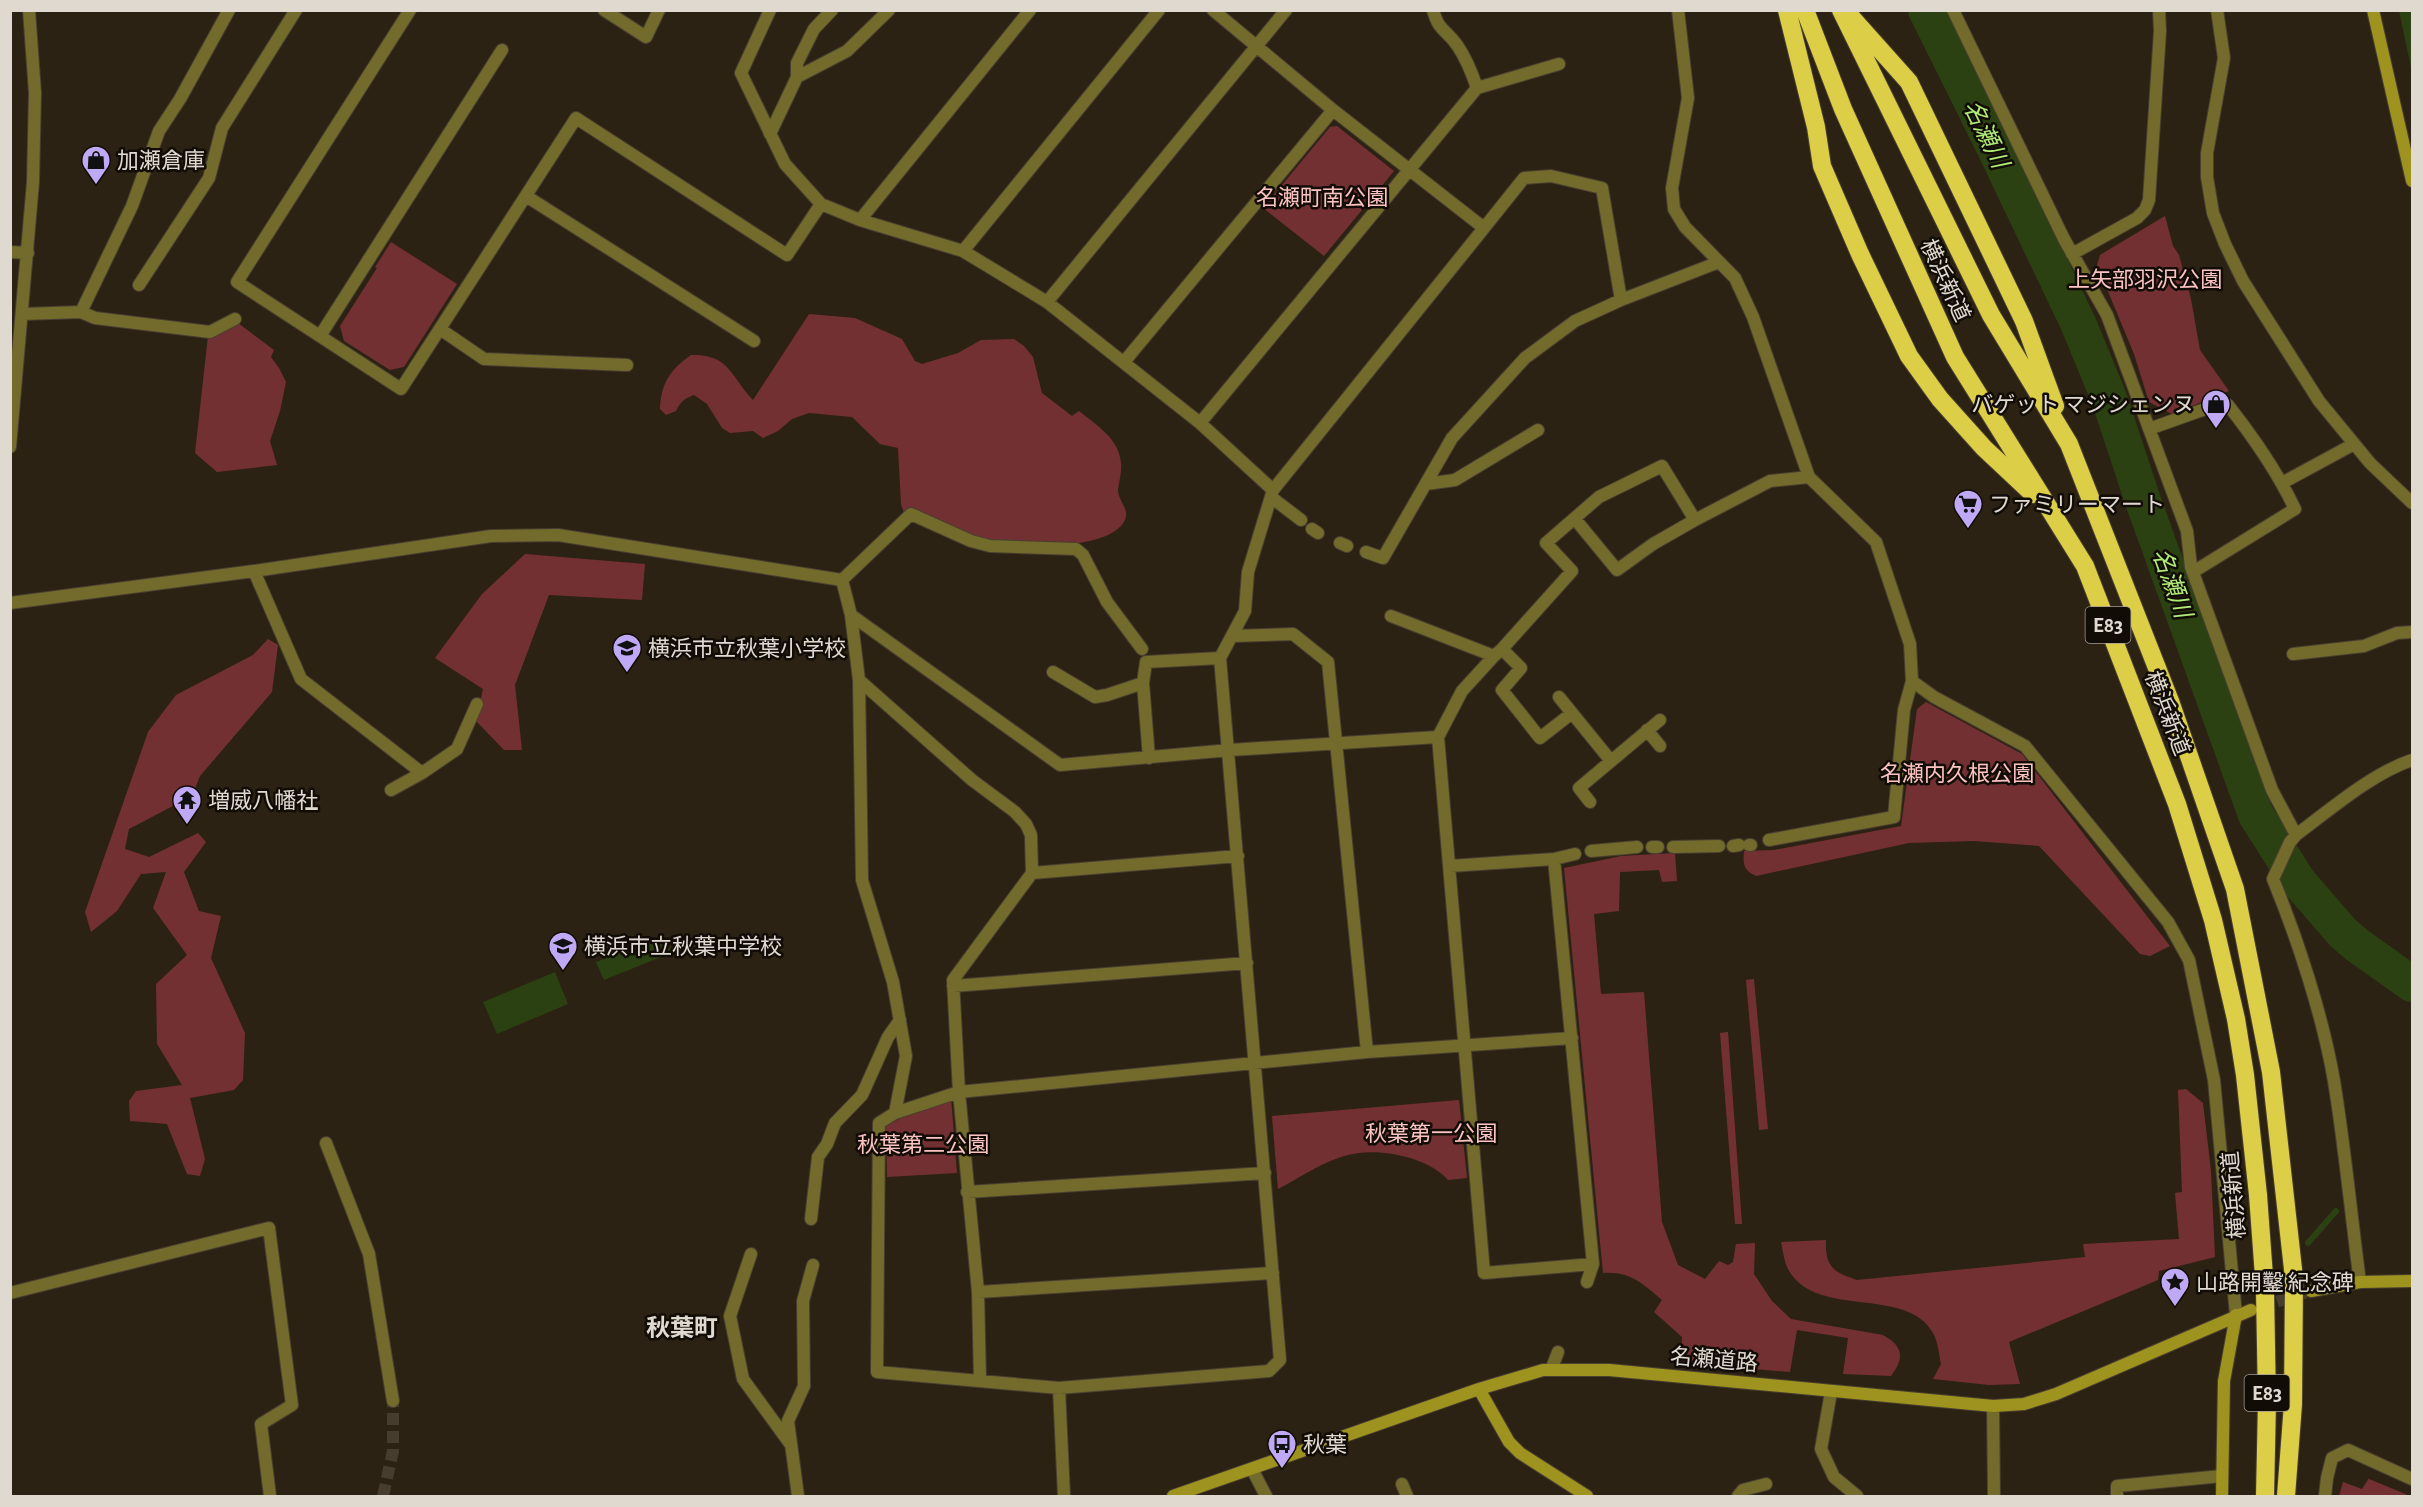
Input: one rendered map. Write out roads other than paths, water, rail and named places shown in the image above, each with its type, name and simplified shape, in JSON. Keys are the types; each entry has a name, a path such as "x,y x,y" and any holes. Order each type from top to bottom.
{"highway":[{"path":"1788,10 1816,127 1822,166 1860,254 1909,356 1940,399 1984,448 2052,511"},
{"name":"横浜新道","path":"1805,10 1843,109 1955,357 2085,566 2177,804 2213,920 2236,1019 2245,1075 2258,1195 2265,1290 2267,1402 2265,1497"},
{"path":"1843,10 1909,82 2024,321 2069,444"},
{"name":"横浜新道","path":"1843,10 1991,315 2069,444 2170,701 2235,890 2271,1072 2294,1278 2293,1404 2286,1497"}],"street":[{"path":"10,447 33,182 35,93 29,10"},
{"path":"81,312 132,206 159,131 180,99 229,10"},
{"path":"139,285 209,178 222,128 296,10"},
{"path":"410,10 237,282 401,389 576,118 787,255 821,204"},
{"path":"604,10 646,37 659,10"},
{"path":"770,10 741,73 785,164 821,204 860,220 963,251 1047,302 1200,423 1301,520"},
{"path":"770,134 797,77 797,63 814,29 832,10"},
{"path":"797,77 847,51 889,10"},
{"path":"963,251 1158,10"},
{"path":"1213,10 1333,110 1484,228"},
{"path":"1047,302 1287,10"},
{"path":"1433,10 1437,25 1456,43 1477,88"},
{"path":"1678,10 1688,98 1672,188 1674,210 1685,227 1735,278 1753,317 1809,477 1876,542 1910,644 1912,681 1904,710 1894,817 1771,840"},
{"path":"1953,10 2072,254 2107,315 2187,531 2193,572 2272,790 2293,838"},
{"path":"2072,254 2137,218 2145,210 2149,200 2160,31 2159,10"},
{"path":"2217,10 2224,58 2207,153 2207,177 2213,213 2225,244 2244,281 2319,401 2370,463 2412,503"},
{"path":"2373,10 2412,181"},
{"path":"860,220 1025,12"},
{"path":"320,336 502,50"},
{"path":"1200,423 1477,88 1559,64"},
{"path":"1124,362 1333,110"},
{"path":"1572,1038 1367,1052 1256,1065 959,1092 895,1113 879,1123 877,1372 1059,1388 1269,1371 1280,1360 1256,1065 1238,856 1230,750 1220,658 1245,611 1248,572 1272,493 1524,178 1551,176 1602,188 1621,300"},
{"path":"526,196 754,341"},
{"path":"10,252 28,253"},
{"path":"1366,552 1383,558 1452,438 1525,358 1575,321 1621,300 1719,262"},
{"path":"23,314 81,312 95,318 210,332 235,319"},
{"path":"440,329 484,359 627,365"},
{"path":"2150,429 2222,403 2228,405 2252,435 2282,483 2295,509 2193,572"},
{"path":"1426,484 1455,480 1538,430"},
{"path":"2282,483 2354,444"},
{"path":"1593,1264 1484,1274 1438,737 1462,691 1572,571 1546,543 1599,497 1662,466 1695,520"},
{"path":"1575,519 1617,570 1653,544 1770,481 1809,477"},
{"path":"842,580 911,514 971,541 990,546 1076,549 1083,555 1107,602 1144,656 1143,683 1149,758"},
{"path":"10,603 254,571 491,536 558,535 842,580"},
{"path":"254,571 301,679 422,773"},
{"path":"842,580 851,615 859,680 862,880 894,982 906,1056 895,1113"},
{"path":"851,615 1060,765 1230,750 1438,737"},
{"path":"1391,616 1498,653 1521,668 1502,690 1540,738 1572,713"},
{"path":"2293,654 2364,646 2397,633 2412,632"},
{"path":"1232,636 1293,634 1328,662 1367,1052"},
{"path":"1144,656 1220,658"},
{"path":"1053,672 1095,697 1143,683"},
{"path":"859,680 939,752 1016,812 1026,824 1031,835 1032,873 953,980 967,1192 978,1292 980,1381"},
{"path":"1912,681 1934,697 2025,746 2168,922 2189,960 2214,1080 2236,1316 2224,1381 2223,1497"},
{"path":"1559,697 1611,761"},
{"path":"391,790 422,773 457,749 477,704"},
{"path":"1590,802 1579,788 1660,720"},
{"path":"1647,730 1660,746"},
{"path":"2360,1282 2334,1081 2323,1029 2285,909 2273,879 2293,838 2343,800 2394,768 2412,760"},
{"path":"1673,847 1719,846"},
{"path":"1591,851 1637,848"},
{"path":"1450,866 1554,859 1575,854"},
{"path":"1032,873 1238,856"},
{"path":"1554,859 1593,1264 1587,1282"},
{"path":"953,986 1247,963"},
{"path":"811,1219 818,1157 827,1144 835,1124 862,1095 888,1037 900,1020"},
{"path":"326,1143 369,1254 393,1401"},
{"path":"967,1192 1265,1173"},
{"path":"10,1293 269,1228 292,1405 261,1424 270,1497"},
{"path":"751,1254 730,1316 742,1379 793,1448"},
{"path":"798,1497 788,1421 804,1386 803,1301 813,1265"},
{"path":"978,1292 1273,1273"},
{"path":"2311,1292 2360,1282 2412,1281"},
{"name":"名瀬道路","path":"1173,1497 1479,1389 1543,1370 1609,1370 1993,1406 2024,1404 2056,1394 2251,1310"},
{"path":"1551,1370 1558,1352"},
{"path":"1059,1388 1064,1497"},
{"path":"1479,1389 1509,1442 1520,1453 1587,1497"},
{"path":"1831,1392 1821,1449 1834,1477 1857,1497"},
{"path":"1993,1406 1994,1497"},
{"path":"2325,1497 2332,1458 2348,1450 2412,1479"},
{"path":"1252,1469 1266,1497"},
{"path":"2117,1497 2117,1486 2222,1476"},
{"path":"1402,1484 1407,1497"},
{"path":"1738,1497 1743,1490 1766,1484"}],"waterway":[{"name":"名瀬川","path":"1926,10 2078,323 2109,398 2143,501 2256,815 2298,881 2343,933 2412,984"},
{"path":"2308,1243 2336,1211"}],"tunnel":[{"path":"2260,1307 2311,1291"},
{"path":"383,1496 393,1451 393,1401"}],"place":[{"name":"加瀬倉庫","path":"96,186"},
{"name":"バゲット マジシェンヌ","path":"2216,430"},
{"name":"ファミリーマート","path":"1968,530"},
{"name":"横浜市立秋葉小学校","path":"627,674"},
{"name":"増威八幡社","path":"187,826"},
{"name":"横浜市立秋葉中学校","path":"563,972"},
{"name":"山路開鑿 紀念碑","path":"2175,1308"},
{"name":"秋葉","path":"1282,1470"}],"district":[{"name":"秋葉町","path":"682,1328"}],"park label":[{"name":"名瀬町南公園","path":"1322,197"},
{"name":"上矢部羽沢公園","path":"2145,279"},
{"name":"名瀬内久根公園","path":"1957,773"},
{"name":"秋葉第一公園","path":"1431,1133"},
{"name":"秋葉第二公園","path":"923,1144"}]}
